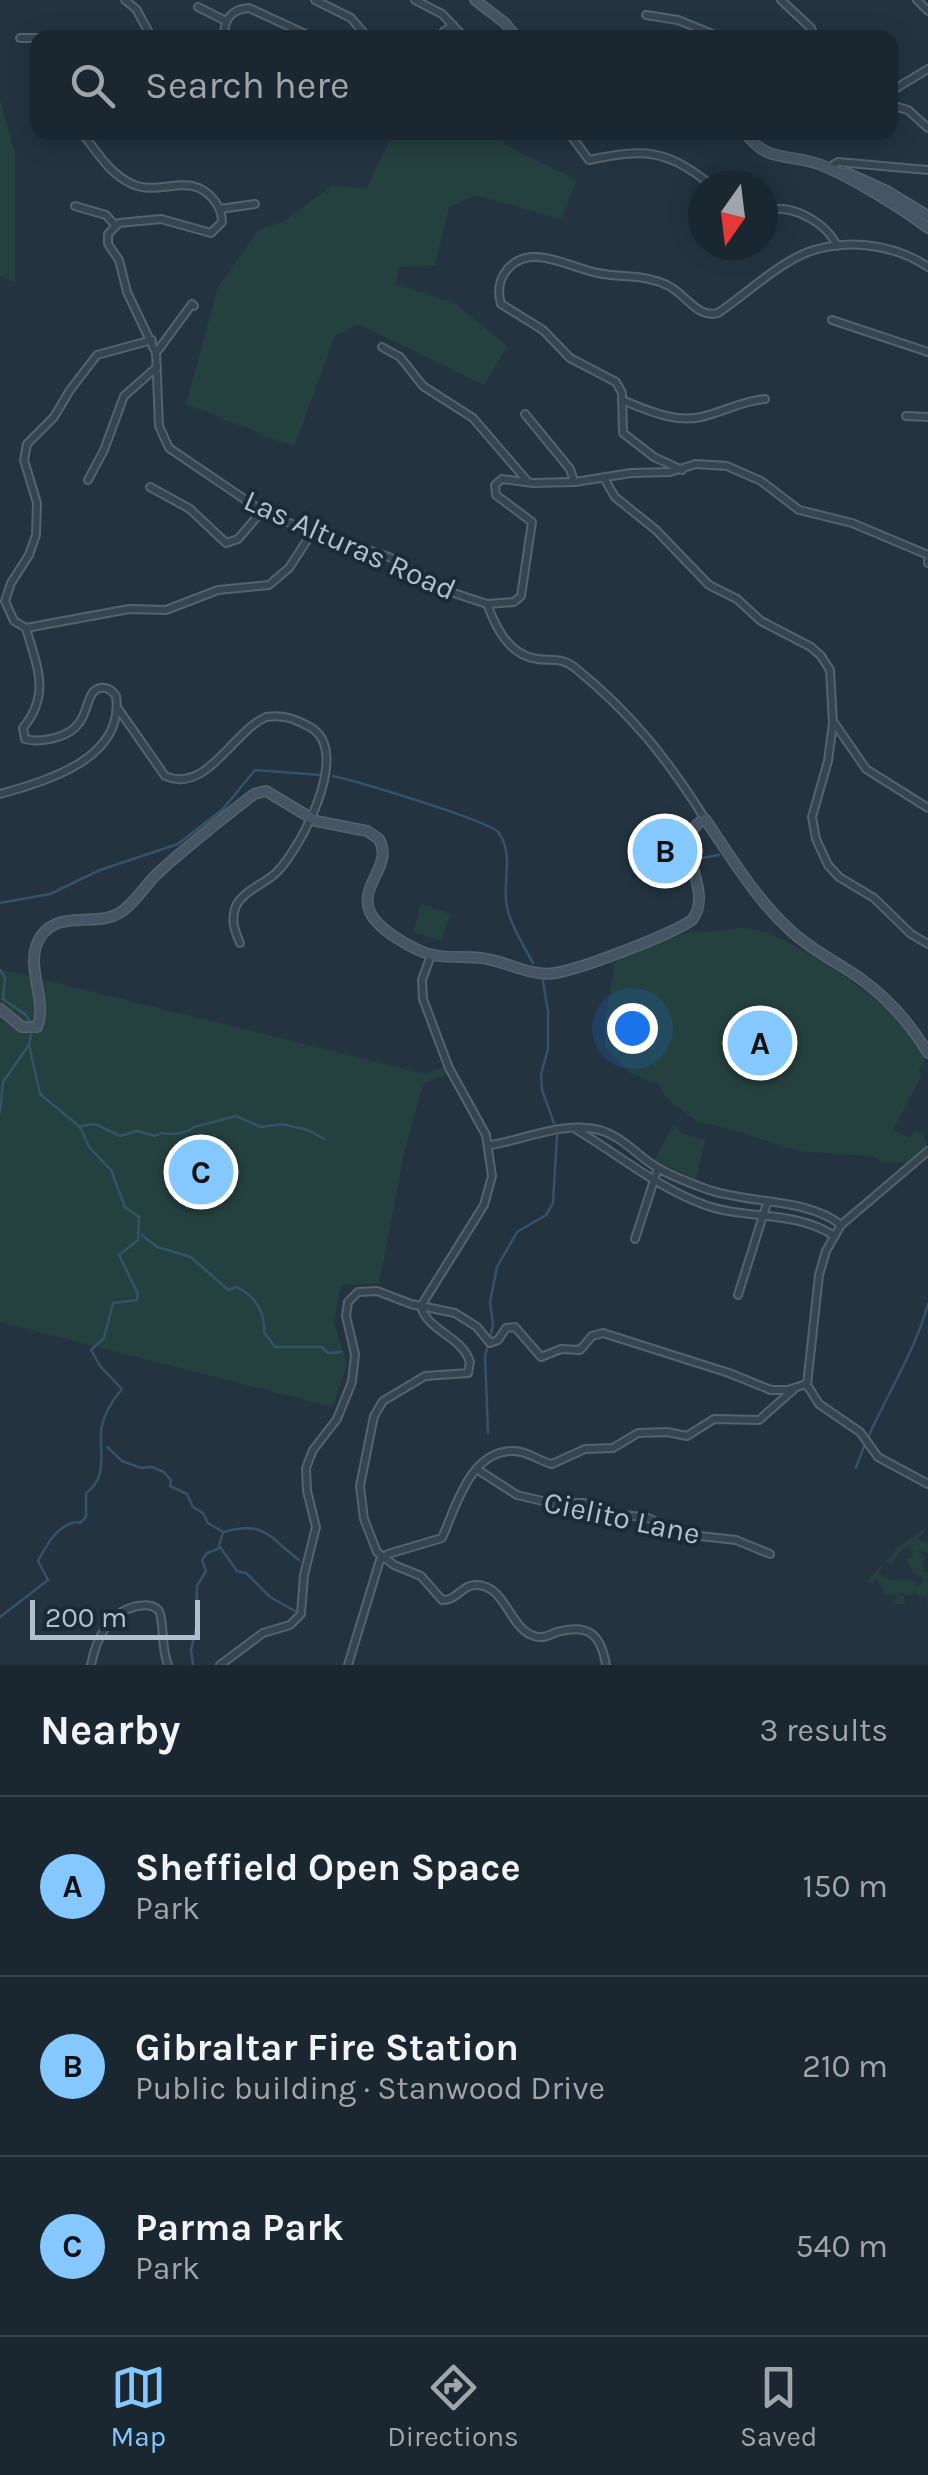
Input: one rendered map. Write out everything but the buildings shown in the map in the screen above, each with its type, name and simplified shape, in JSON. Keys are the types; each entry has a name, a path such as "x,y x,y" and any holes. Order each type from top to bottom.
{"main road":[{"path":"474,0 510,30"},
{"path":"756,140 771,154 824,166 928,228"},
{"path":"771,154 808,156 832,165 887,190 928,216"},
{"path":"0,1009 18,1026 37,1027 40,1014 35,959 43,933 67,921 119,914 161,870 254,794 266,791 277,794 309,818 368,831 377,837 384,847 384,858 369,893 370,912 392,932 431,954 488,959 553,974 684,926 696,916 701,900 688,838 693,826 706,819 776,917 902,1014 928,1053"}],"street":[{"path":"125,0 136,9 148,30"},
{"path":"315,0 351,18 361,30"},
{"path":"415,0 442,14 458,30"},
{"path":"782,0 812,30"},
{"path":"917,0 928,11"},
{"path":"198,8 226,21"},
{"path":"225,30 226,21 235,11 249,8 297,30"},
{"path":"646,16 678,20 702,30"},
{"path":"446,30 453,25"},
{"path":"20,38 30,38"},
{"path":"898,87 928,68"},
{"path":"898,107 908,110 928,128"},
{"path":"75,206 106,214 115,225 162,219 208,233 221,225 220,209 206,192 192,184 148,188 123,180 87,140"},
{"path":"574,140 588,160 608,154 651,153 692,170"},
{"path":"832,165 838,162 928,170"},
{"path":"220,209 256,204"},
{"path":"778,208 800,212 831,236 837,246"},
{"name":"Las Alturas Road","path":"115,225 108,234 108,244 119,260 127,292 156,353 160,426 169,448 262,511 389,557 439,586 487,604"},
{"path":"682,470 654,457 625,435 616,382 570,358 538,326 502,304 500,285 512,266 524,259 545,258 596,273 640,276 670,286 700,312 714,315 798,257 837,246 890,249 908,254 928,267"},
{"path":"156,353 194,306"},
{"path":"832,320 928,352"},
{"path":"152,340 97,355 54,417 27,444 24,460 38,503 36,535 5,601 16,623 26,628 132,608 166,610 218,590 269,584 290,568 313,531"},
{"path":"382,347 400,357 419,382 473,418 528,482"},
{"path":"88,480 124,396 158,366"},
{"path":"622,400 679,419 698,418 765,399"},
{"path":"525,414 570,469 574,482"},
{"path":"906,416 928,418"},
{"path":"706,819 658,749 626,712 566,662 536,659 517,652 506,641 487,604 514,602 521,596 532,525 528,516 499,498 495,486 502,479 574,482 705,464 738,470 761,480 793,507 852,523 928,560"},
{"path":"604,478 615,496 656,530 709,585 736,599 760,621 811,646 821,656 830,670 833,723 828,761 811,823 823,856 839,877 874,898 911,934 928,944"},
{"path":"150,487 190,509 226,544 238,539 262,511"},
{"path":"26,628 41,696 37,709 22,728 24,739 45,740 71,731 79,723 89,697 96,689 106,688 114,692 117,707 163,774 177,781 197,776 260,719 289,717 316,730 324,744 326,779 322,798 278,871 236,904 233,922 240,943"},
{"path":"0,794 53,777 90,756 104,740 117,707"},
{"path":"833,723 866,769 928,808"},
{"path":"431,954 422,980 425,1006 449,1068 490,1145 492,1178 486,1199 421,1306 424,1316 462,1345 470,1362 468,1372 419,1378 376,1409 359,1494 370,1536 383,1558 420,1576 442,1600 452,1600 472,1585 488,1589 505,1604 520,1627 532,1635 541,1637 575,1629 593,1634 602,1644 606,1665"},
{"path":"490,1145 549,1130 592,1128 612,1134 658,1168 715,1192 818,1210 841,1225"},
{"path":"576,1129 654,1180 709,1206 806,1222 834,1236"},
{"path":"927,1154 841,1225 834,1236 817,1284 806,1384 819,1404 855,1427 878,1457 928,1484"},
{"path":"635,1239 658,1168"},
{"path":"738,1295 767,1203"},
{"path":"220,1665 263,1633 290,1625 301,1614 303,1581 316,1527 306,1468 313,1450 338,1419 352,1382 356,1360 346,1316 348,1302 355,1294 366,1290 458,1314 478,1326 490,1343 498,1340 506,1328 515,1328 541,1357 562,1349 580,1350 592,1336 603,1333 770,1390 794,1389"},
{"path":"348,1665 383,1558 442,1538 458,1494 487,1458 506,1451 525,1452 552,1464 585,1449 612,1448 638,1433 687,1436 714,1419 756,1420 806,1384"},
{"name":"Cielito Lane","path":"478,1470 517,1495 551,1503 584,1503 607,1514 646,1517 682,1534 736,1540 770,1554"},
{"path":"91,1665 113,1617 123,1610 146,1605 157,1609 161,1616 161,1642 168,1665"}],"green space":[{"path":"0,100 15,153 15,282 0,276"},
{"path":"390,140 502,140 577,180 561,219 476,195 449,207 435,265 399,267 396,284 456,304 507,346 484,385 358,324 335,336 294,447 186,404 218,287 259,230 284,221 333,185 367,188"},
{"path":"423,904 450,914 441,941 414,932"},
{"path":"742,928 780,939 828,966 892,1013 911,1034 925,1060 919,1070 921,1076 893,1130 910,1138 915,1130 924,1135 927,1146 911,1163 798,1151 698,1122 668,1100 658,1084 632,1074 605,1047 605,1021 616,958 686,933"},
{"path":"0,969 425,1074 442,1067 446,1074 423,1084 405,1149 379,1284 341,1285 334,1322 347,1364 333,1407 0,1322"},
{"path":"673,1125 683,1134 705,1140 696,1179 655,1160"},
{"path":"928,1526 918,1540 928,1543 928,1553 917,1550 926,1558 921,1565 928,1573 928,1604 926,1596 907,1596 901,1592 898,1595 904,1596 905,1604 894,1604 897,1596 886,1596 876,1578 873,1583 866,1582 883,1564 879,1574 885,1578 915,1581 916,1586 923,1582 906,1559 913,1557 910,1549 914,1544 900,1551 892,1563 886,1562 897,1548"}],"waterway":[{"path":"0,903 50,894 100,870 178,844 223,809 255,770 321,775"},
{"path":"333,776 449,811 499,833 507,858 507,908 533,963"},
{"path":"695,859 719,855"},
{"path":"0,970 5,978 3,999 30,1022"},
{"path":"543,981 548,1049 541,1074 542,1090 554,1123"},
{"path":"0,1617 48,1580 38,1561 44,1550 61,1529 86,1517 86,1493 100,1474 103,1421 122,1389 91,1350 104,1338 113,1303 137,1300 138,1294 119,1255 138,1240 139,1217 125,1207 111,1170 89,1147 80,1127 40,1094 29,1045 31,1035"},
{"path":"0,1112 3,1082 28,1046"},
{"path":"81,1126 95,1124 120,1136 137,1131 155,1136 183,1133 236,1116 261,1127 282,1124 308,1130 324,1139"},
{"path":"490,1337 490,1302 497,1267 517,1232 546,1215 553,1203 557,1136"},
{"path":"142,1235 157,1247 191,1257 228,1290 237,1287 249,1295 258,1305 264,1332 275,1347 322,1347 328,1353 341,1352"},
{"path":"856,1468 913,1346 928,1304"},
{"path":"488,1346 488,1433"},
{"path":"107,1447 122,1461 164,1472 171,1480 170,1486 187,1494 208,1523 223,1532 218,1549 202,1560 206,1571 197,1586 193,1665"},
{"path":"223,1532 258,1530 299,1560"},
{"path":"220,1547 237,1571 246,1573 270,1597 295,1611"}],"place":[{"name":"Gibraltar Fire Station","path":"665,851"},
{"name":"Sheffield Open Space","path":"760,1043"},
{"name":"Parma Park","path":"201,1172"}]}
